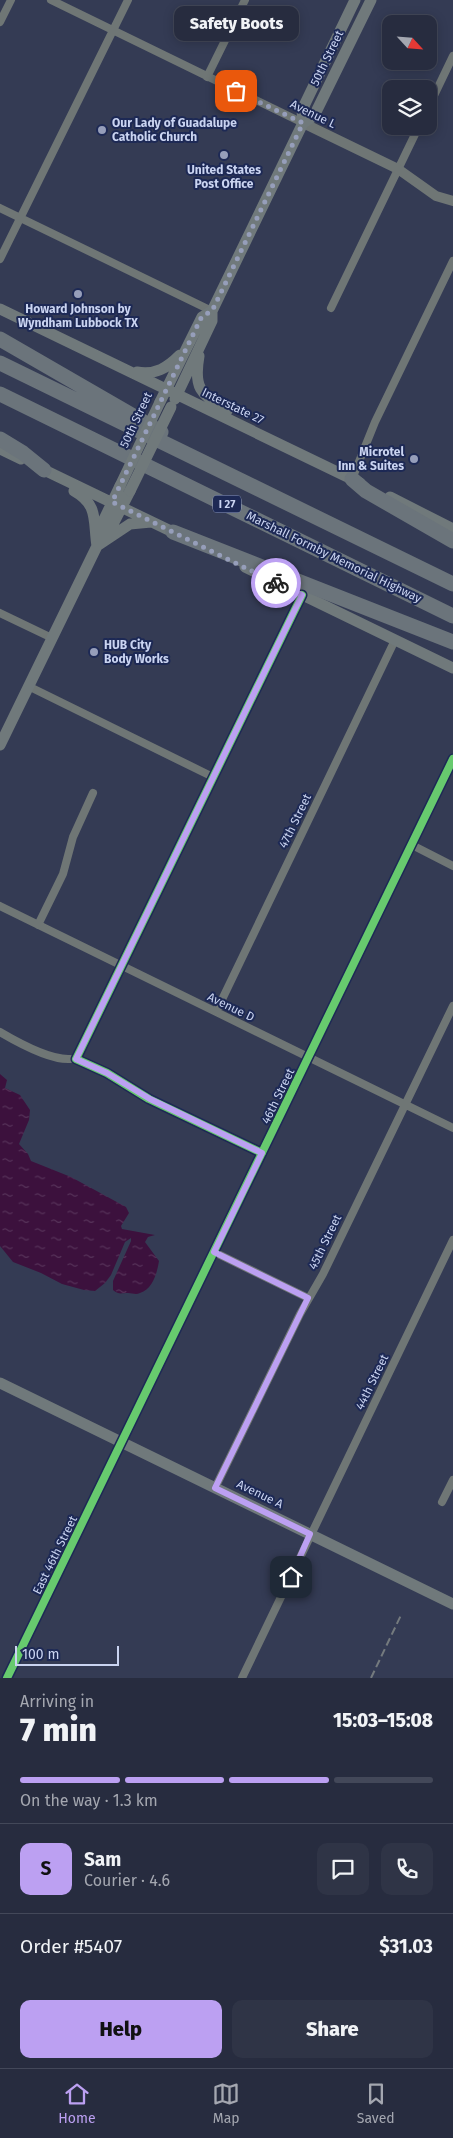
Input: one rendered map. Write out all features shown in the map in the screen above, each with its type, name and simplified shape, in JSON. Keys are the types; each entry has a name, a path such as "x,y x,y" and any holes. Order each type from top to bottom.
{"highway":[{"path":"0,339 144,421 256,489"},
{"name":"I 27","path":"0,363 453,584"},
{"name":"Marshall Formby Memorial Highway","path":"0,394 453,616"},
{"path":"0,439 49,472"},
{"path":"352,479 366,491 453,542"},
{"path":"173,532 453,642"}],"main road":[{"name":"50th Street","path":"0,745 125,489 171,407 212,321 212,311 303,123 302,110 355,0"},
{"name":"50th Street","path":"303,123 314,116 371,0"},
{"name":"Interstate 27","path":"0,309 255,431 453,529"},
{"name":"50th Street","path":"125,489 160,402 185,350 202,316 212,311"},
{"path":"203,339 197,368 199,385 204,395 255,431"},
{"path":"122,368 144,373 160,371 185,350"},
{"path":"0,449 453,668"},
{"path":"49,472 88,501 93,512 99,542 130,524 152,522"},
{"name":"Avenue A","path":"0,1382 453,1604"}],"street":[{"path":"0,22 11,0"},
{"name":"Avenue L","path":"51,0 398,169 436,196 453,201"},
{"path":"0,260 128,0"},
{"path":"207,77 244,0"},
{"path":"437,89 453,56"},
{"path":"331,308 415,135"},
{"path":"0,208 212,311"},
{"path":"352,479 375,422 453,261"},
{"path":"73,1059 302,595"},
{"path":"0,613 52,638"},
{"name":"47th Street","path":"216,1012 395,640"},
{"path":"28,686 213,778"},
{"name":"46th Street","path":"121,1442 453,759"},
{"path":"38,925 63,874 76,830 93,793"},
{"path":"412,845 453,866"},
{"name":"Avenue D","path":"0,906 310,1056 453,1128"},
{"name":"45th Street","path":"215,1488 453,1006"},
{"path":"0,1032 14,1040 58,1058 73,1059 107,1073 150,1099 262,1153"},
{"name":"44th Street","path":"242,1678 453,1240"},
{"path":"214,1252 308,1298"},
{"name":"East 46th Street","path":"8,1678 121,1442"},
{"path":"442,1502 453,1480"}],"water":[{"path":"0,1074 7,1080 5,1088 20,1095 30,1110 29,1120 19,1144 28,1154 31,1161 71,1177 126,1207 129,1213 121,1226 122,1229 155,1235 148,1237 145,1242 159,1261 154,1280 144,1291 136,1294 119,1293 113,1290 113,1281 131,1238 125,1242 111,1275 95,1291 62,1284 13,1262 0,1246"}],"railway":[{"path":"371,1678 402,1613"}],"cycle path":[{"path":"262,1153 149,1099 107,1073 76,1059 302,595"},
{"path":"7,1678 453,759"}],"way so far":[{"path":"236,91 303,123 212,311 202,316 112,502 276,583"}],"place":[{"name":"Safety Boots","path":"236,91"},
{"name":"Our Lady of Guadalupe Catholic Church","path":"102,130"},
{"name":"United States Post Office","path":"224,155"},
{"name":"Howard Johnson by Wyndham Lubbock TX","path":"78,294"},
{"name":"Microtel Inn & Suites","path":"414,459"},
{"name":"HUB City Body Works","path":"94,652"}],"route":[{"path":"276,583 302,595 76,1059 107,1073 150,1099 262,1153 214,1252 308,1298 215,1488 310,1534 291,1577"}]}
